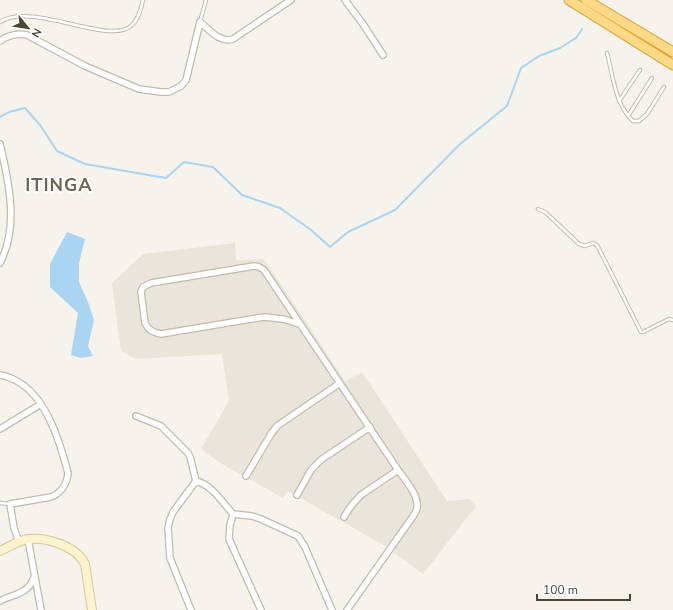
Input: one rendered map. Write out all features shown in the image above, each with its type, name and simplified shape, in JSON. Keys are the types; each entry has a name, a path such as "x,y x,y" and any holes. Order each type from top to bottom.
{"highway":[{"path":"569,0 673,65"},
{"path":"586,0 673,52"},
{"path":"634,28 673,44"},
{"path":"646,48 673,72"}],"main road":[{"path":"0,551 28,539 51,541 69,547 82,557 85,564 92,610"}],"street":[{"path":"0,41 13,35 27,35 85,66 138,89 169,92 181,86 186,80 200,22 219,38 229,41 292,0"},
{"path":"345,0 383,55"},
{"path":"0,144 6,172 11,224 8,245 0,263"},
{"path":"299,324 283,319 264,317 161,334 156,333 147,328 145,323 141,292 143,287 151,282 254,266 259,267 268,274 299,324 340,382 414,494 417,501 417,507 409,522 347,610"},
{"path":"0,375 24,386 41,404 56,434 68,473 67,479 60,491 51,497 10,504 14,528 19,542"},
{"path":"246,476 277,426 340,382"},
{"path":"0,429 41,404"},
{"path":"136,416 161,426 188,453 196,481"},
{"path":"297,495 316,464 370,427"},
{"path":"344,517 361,495 398,470"},
{"path":"196,481 212,490 233,514 252,516 261,519 298,536 306,547 332,610"},
{"path":"191,610 170,558 168,528 170,519 174,512 196,481"},
{"path":"233,514 230,525 229,539 261,610"},
{"path":"28,539 40,610"},
{"path":"0,601 26,590 30,587 34,576"}],"lane":[{"path":"0,22 11,18 35,17 93,29 118,31 125,30 132,26 139,13 143,0"},
{"path":"200,22 206,0"},
{"path":"607,53 619,101 628,116 636,122 643,118 664,87"},
{"path":"619,101 640,70"},
{"path":"628,116 652,78"},
{"path":"538,209 545,212 579,244 585,246 593,243 597,245 641,332 669,320 673,320"},
{"path":"0,503 10,504"}],"shaded area":[{"path":"235,243 236,260 264,259 345,381 362,372 447,501 469,499 476,506 423,574 385,546 288,491 283,498 222,464 201,449 229,401 222,354 136,359 121,351 112,283 143,254"}],"water":[{"path":"67,232 85,239 79,263 79,282 94,320 88,346 93,356 80,358 71,355 78,313 50,287 50,264"}],"waterway":[{"path":"0,117 9,112 25,108 40,125 57,151 85,164 166,178 184,162 213,167 242,195 280,208 311,230 330,247 348,232 395,210 460,144 507,106 521,68 539,56 560,48 576,38 582,29"}],"district":[{"name":"ITINGA","path":"59,185"}]}
